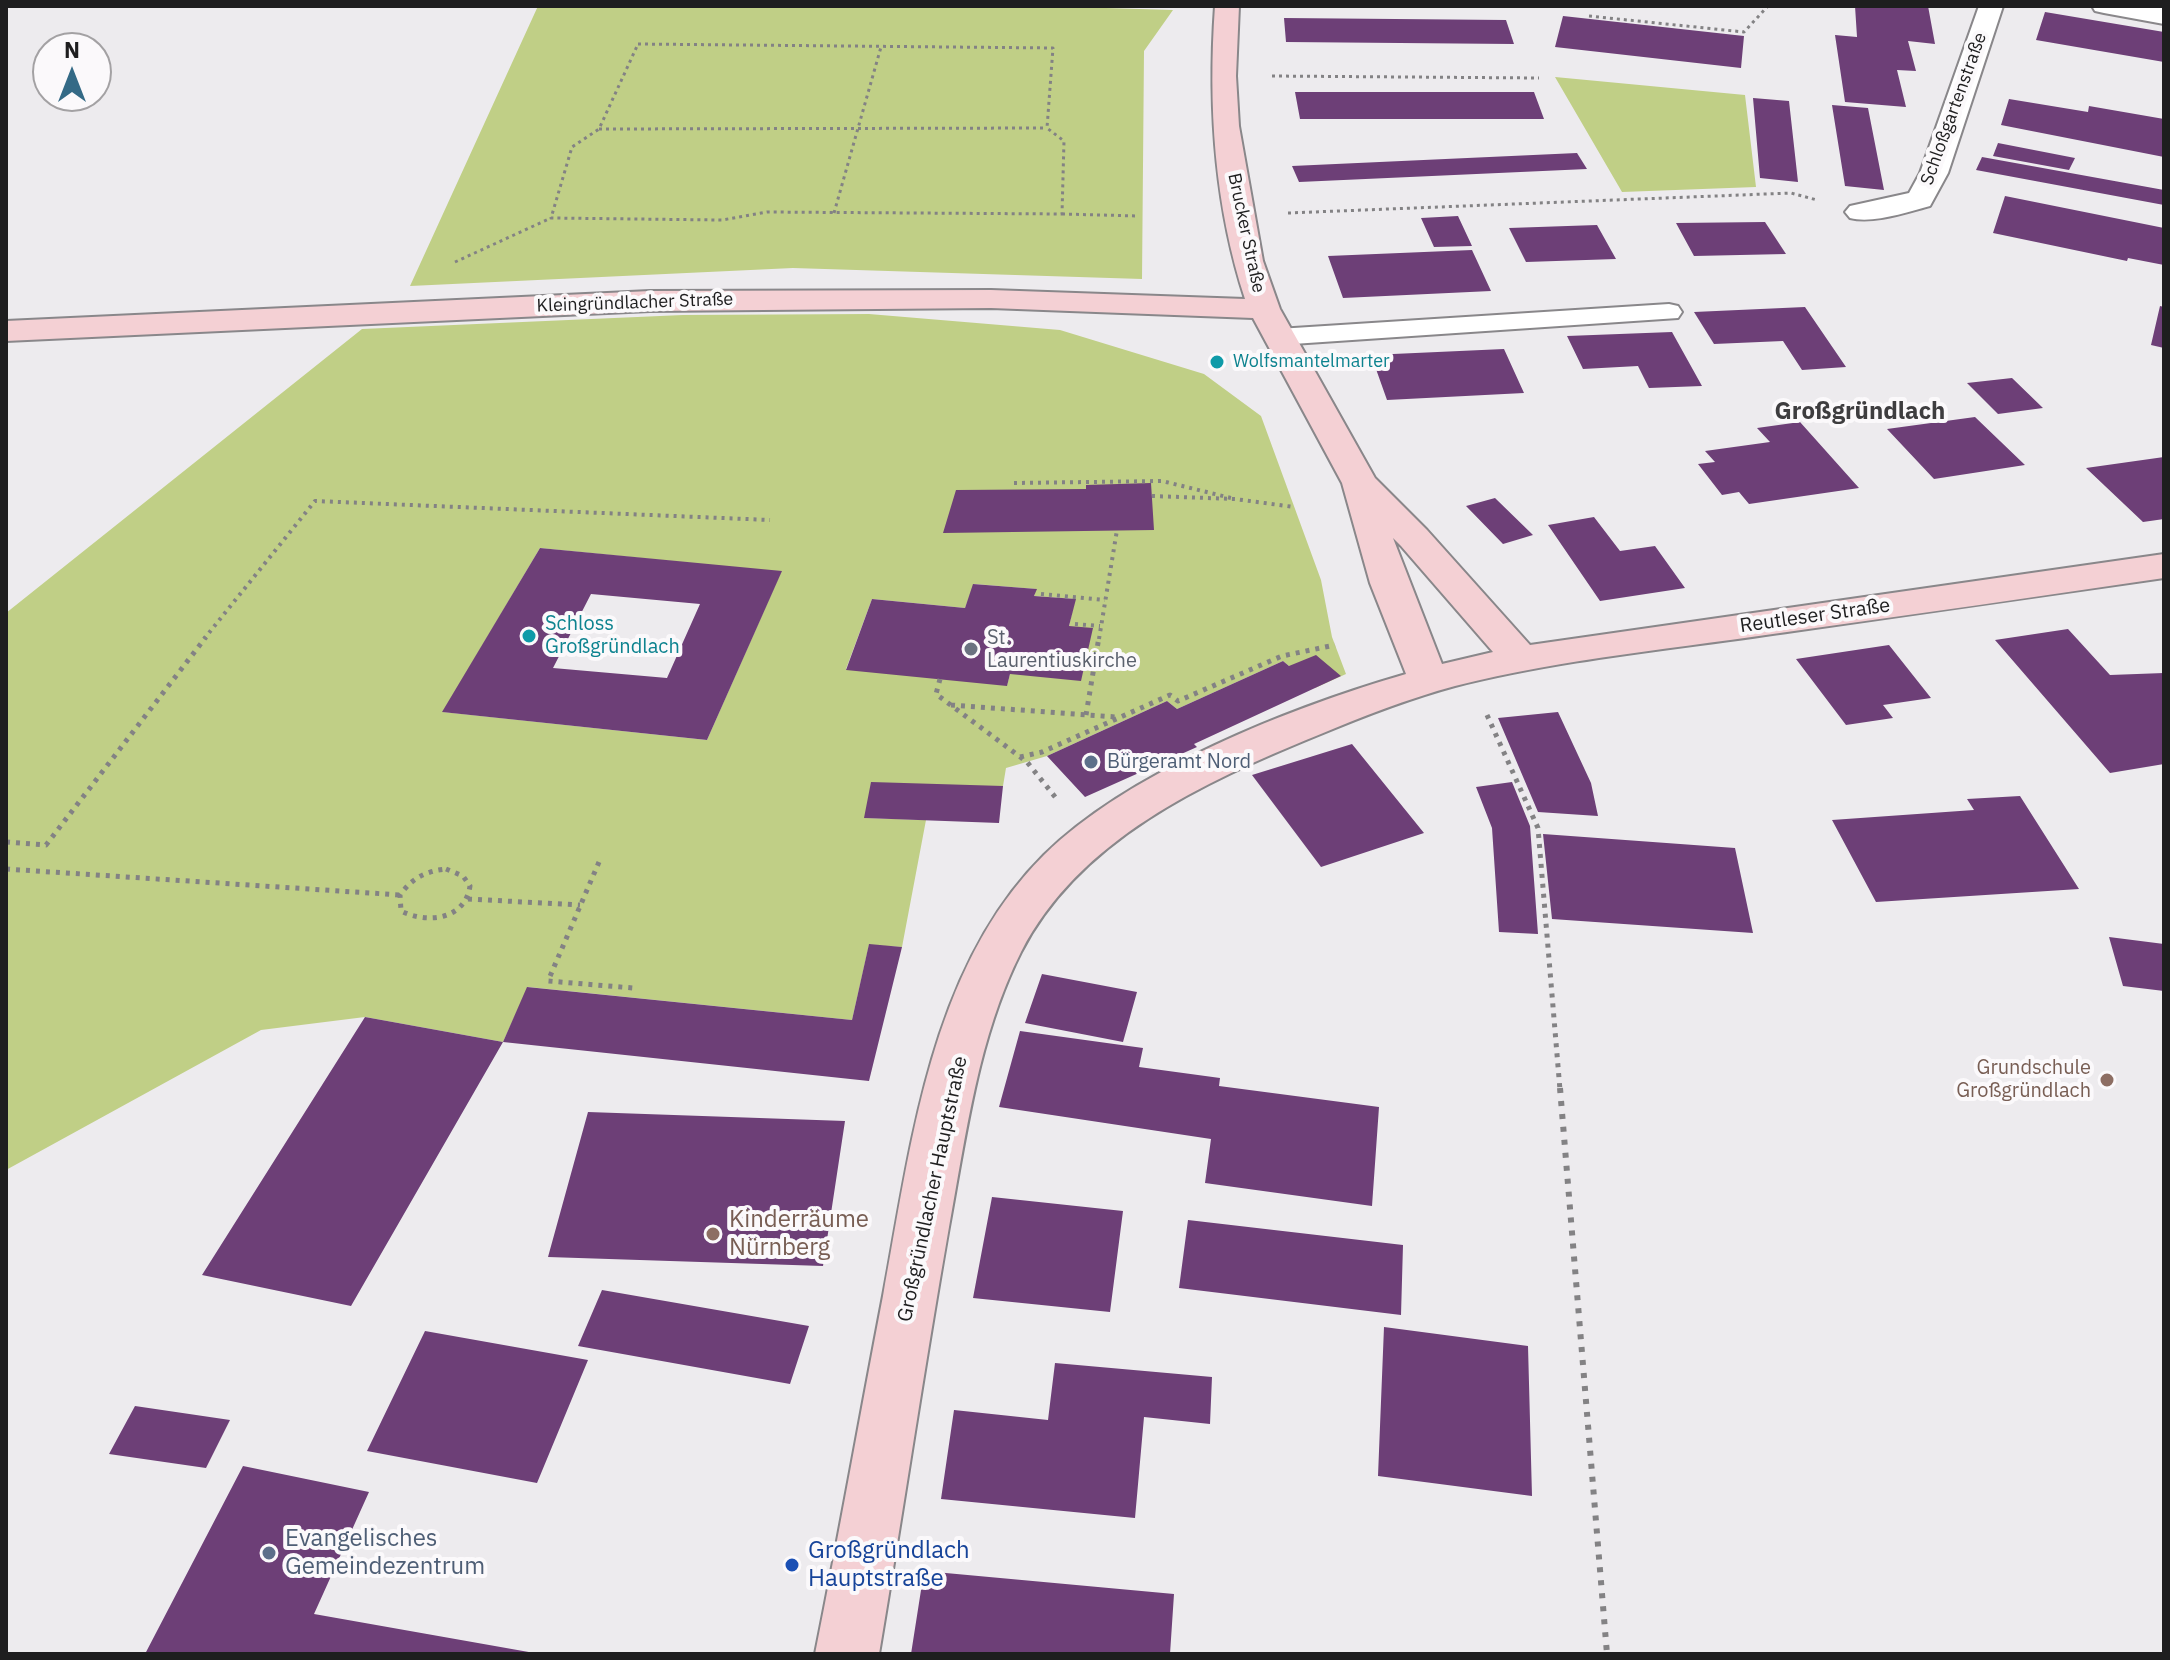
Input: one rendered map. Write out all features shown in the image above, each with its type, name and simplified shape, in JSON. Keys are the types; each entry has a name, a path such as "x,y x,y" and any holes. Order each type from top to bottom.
{"street":[{"name":"Brucker Straße","path":"1227,6 1223,76 1225,126 1248,261 1271,323 1360,483 1414,538 1521,659"},
{"name":"Schloßgartenstraße","path":"1860,212 1920,200 1934,173 1991,6"},
{"path":"2104,6 2164,16"},
{"name":"Kleingründlacher Straße","path":"6,331 696,300 991,299 1271,323"},
{"name":"Brucker Straße","path":"1360,483 1372,537 1387,580 1448,675"},
{"name":"Reutleser Straße","path":"1448,675 1521,659 2164,566"},
{"name":"Großgründlacher Hauptstraße","path":"847,1654 948,1098 970,1018 1002,943 1029,900 1090,839 1154,794 1208,766 1331,714 1448,675"}],"lane":[{"path":"1271,323 1669,312"}],"path":[{"path":"1589,16 1744,32 1768,6"},
{"path":"551,218 572,147 599,129 638,44 1053,48 1047,128"},
{"path":"834,213 881,47"},
{"path":"1223,76 1539,78"},
{"path":"599,129 1047,128 1064,141 1062,214"},
{"path":"1239,215 1791,193 1860,212"},
{"path":"446,267 551,218 722,220 767,212 1138,216"},
{"path":"1014,483 1162,481 1235,499"},
{"path":"1152,496 1235,499 1294,507"},
{"path":"6,842 46,845 181,668 315,501 770,520"},
{"path":"1086,715 1117,530"},
{"path":"1041,594 1105,600"},
{"path":"1075,624 1100,626"},
{"path":"1020,757 1042,752 1170,695 1178,701 1282,656 1335,645"},
{"path":"1448,675 1538,828 1607,1654"},
{"path":"940,679 936,694 1020,757 1090,839"},
{"path":"950,705 1120,717"},
{"path":"599,862 548,981 633,988"},
{"path":"6,869 400,895"},
{"path":"446,869 465,875 471,890 468,899 453,913 442,918 418,920 401,911 400,895 412,879 423,873 446,869"},
{"path":"468,899 580,905"}],"green space":[{"path":"538,6 1039,6 1173,10 1144,51 1142,279 793,268 410,286"},
{"path":"1555,77 1745,95 1756,187 1622,192"},
{"path":"869,314 1060,330 1204,374 1261,416 1321,580 1332,637 1346,674 1315,688 1283,661 1177,709 1167,701 1047,756 1006,768 1003,786 865,818 926,820 902,947 869,945 852,1020 528,987 503,1042 365,1017 261,1030 6,1170 6,613 362,329 683,315","holes":["540,548 781,572 707,740 443,712","974,584 1036,589 1034,596 1075,599 1069,626 1010,674 1007,685 846,669 872,599 965,608"]}],"building":[{"path":"1855,6 1928,6 1935,44 1908,41 1916,71 1897,70 1906,107 1845,102 1835,35 1857,37"},
{"path":"2045,12 2164,32 2164,62 2036,40"},
{"path":"1563,16 1744,36 1741,68 1555,47"},
{"path":"1284,18 1506,20 1514,44 1286,42"},
{"path":"1295,92 1534,92 1544,119 1300,119"},
{"path":"1753,98 1789,101 1798,182 1760,178"},
{"path":"2009,99 2088,112 2089,106 2164,119 2164,157 2001,125"},
{"path":"1832,105 1868,108 1884,190 1845,186"},
{"path":"1998,143 2075,158 2069,170 1993,156"},
{"path":"1577,153 1587,169 1299,182 1292,166"},
{"path":"1982,157 2164,190 2164,205 1976,170"},
{"path":"2005,196 2164,228 2164,265 2128,258 2127,261 1993,233"},
{"path":"1458,216 1472,246 1434,247 1421,218"},
{"path":"1765,222 1786,254 1694,256 1676,223"},
{"path":"1597,225 1616,259 1526,262 1509,228"},
{"path":"1472,250 1491,291 1343,298 1328,256"},
{"path":"2160,306 2164,307 2164,348 2151,345"},
{"path":"1805,307 1846,367 1802,370 1783,341 1714,344 1694,312"},
{"path":"1672,332 1702,386 1649,388 1638,366 1583,369 1567,336"},
{"path":"1504,349 1524,393 1387,400 1371,355"},
{"path":"2012,378 2043,408 1998,414 1967,383"},
{"path":"1975,417 2025,465 1934,479 1887,429"},
{"path":"1800,422 1859,488 1749,504 1739,492 1722,495 1698,464 1715,462 1705,451 1770,442 1757,428"},
{"path":"2164,457 2164,519 2143,522 2086,468"},
{"path":"1151,483 1154,530 943,533 956,490 1086,489 1086,485"},
{"path":"1495,498 1533,535 1503,544 1466,506"},
{"path":"1594,517 1620,551 1655,546 1685,588 1600,601 1548,525"},
{"name":"Schloss Großgründlach","path":"540,548 782,571 707,740 442,712","holes":["591,594 700,604 667,678 553,668"]},
{"name":"St. Laurentiuskirche","path":"973,584 1037,589 1034,596 1076,599 1069,626 1093,628 1081,681 1010,674 1007,686 846,670 872,599 965,608"},
{"path":"2068,629 2110,675 2164,673 2164,764 2110,773 1995,640"},
{"path":"1889,645 1931,698 1883,705 1893,718 1846,725 1796,659"},
{"path":"1316,655 1341,676 1194,744 1197,747 1085,797 1047,756 1167,701 1177,709 1283,661 1289,666"},
{"path":"1558,712 1591,783 1598,816 1538,812 1498,718"},
{"path":"1352,744 1424,833 1321,867 1252,775"},
{"path":"871,782 1003,786 999,823 864,818"},
{"path":"1512,782 1530,826 1538,934 1499,932 1492,828 1476,787"},
{"path":"2020,796 2079,889 1876,902 1832,820 1974,810 1967,799"},
{"path":"1543,834 1735,848 1753,933 1552,919"},
{"path":"2109,937 2164,944 2164,991 2123,986"},
{"path":"869,944 902,947 869,1081 503,1042 527,987 852,1020"},
{"path":"1042,974 1137,992 1123,1042 1025,1023"},
{"path":"365,1017 503,1042 351,1306 202,1275"},
{"path":"1020,1031 1143,1048 1139,1067 1220,1078 1219,1086 1379,1107 1372,1206 1205,1183 1211,1139 999,1107"},
{"path":"588,1112 845,1121 823,1266 548,1257"},
{"path":"992,1197 1123,1211 1110,1312 973,1298"},
{"path":"1188,1220 1403,1245 1401,1315 1179,1288"},
{"path":"602,1290 809,1326 790,1384 578,1346"},
{"path":"1384,1327 1528,1346 1532,1496 1378,1476"},
{"path":"425,1331 588,1360 537,1483 367,1451"},
{"path":"1055,1363 1212,1377 1210,1424 1144,1417 1135,1518 941,1499 954,1410 1048,1420"},
{"path":"135,1406 230,1420 206,1468 109,1454"},
{"name":"Evangelisches Gemeindezentrum","path":"243,1466 369,1492 314,1614 540,1654 145,1654"},
{"path":"924,1571 1174,1594 1170,1654 911,1654"}],"place":[{"name":"Wolfsmantelmarter","path":"1217,362"},
{"name":"Schloss Großgründlach","path":"529,636"},
{"name":"St. Laurentiuskirche","path":"971,649"},
{"name":"Bürgeramt Nord","path":"1091,762"},
{"name":"Grundschule Großgründlach","path":"2107,1080"},
{"name":"Kinderräume Nürnberg","path":"713,1234"},
{"name":"Evangelisches Gemeindezentrum","path":"269,1553"},
{"name":"Großgründlach Hauptstraße","path":"792,1565"}],"district":[{"name":"Großgründlach","path":"1860,412"}]}
